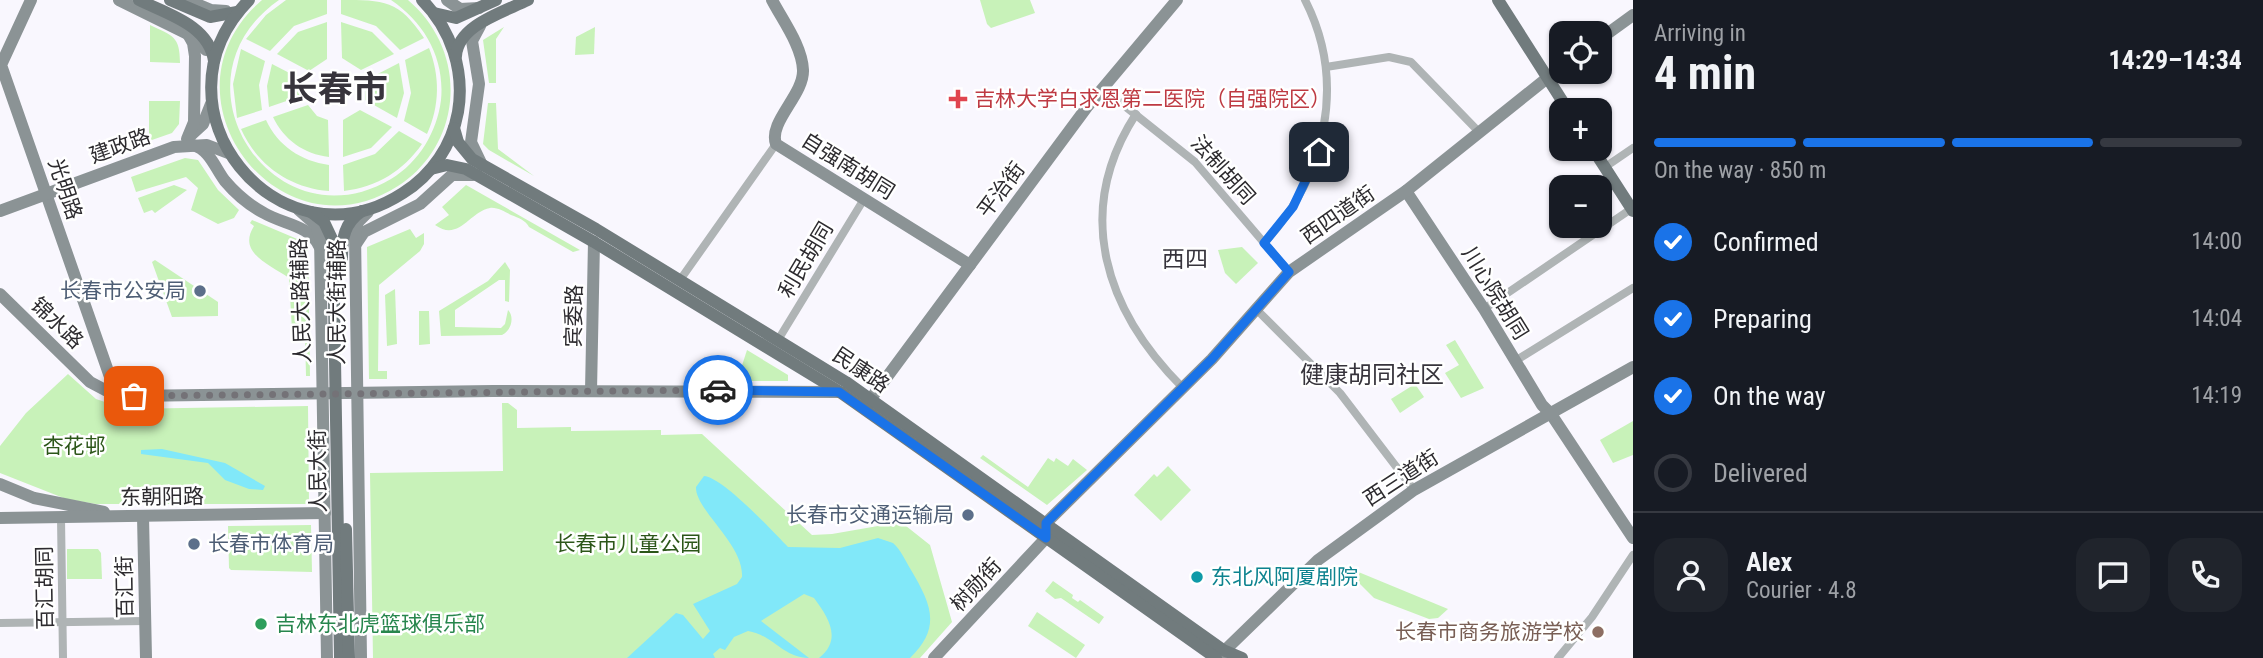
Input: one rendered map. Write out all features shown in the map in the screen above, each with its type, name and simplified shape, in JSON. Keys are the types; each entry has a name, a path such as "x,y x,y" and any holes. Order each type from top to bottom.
{"main road":[{"path":"139,0 195,29 208,42 213,67 211,104 216,125 228,153 256,185 293,206 308,211 337,214 370,208 409,190 431,169 454,128 460,95 456,60 446,32 422,0"},
{"path":"170,0 210,17 224,17 244,5"},
{"path":"433,13 456,18 496,0"},
{"path":"456,60 460,40 485,22 528,0"},
{"path":"1498,0 1549,66"},
{"path":"1507,0 1549,64"},
{"path":"213,67 225,32 244,5"},
{"name":"民康路","path":"454,128 465,152 480,170 839,392 867,404 1046,523 1219,655"},
{"path":"1601,161 1632,206"},
{"path":"1611,163 1632,206"},
{"name":"民康路","path":"431,169 457,166 480,170 680,280 778,340 1046,538 1219,655 1242,658"},
{"name":"人民大街","path":"340,658 342,241 349,222 370,208"},
{"name":"人民大街","path":"308,211 324,222 333,241 348,658"}],"street":[{"name":"光明路","path":"30,0 5,41 1,65 116,394"},
{"path":"119,0 185,31 207,51 213,67"},
{"path":"191,2 210,6 223,0"},
{"path":"447,0 460,9 479,8"},
{"path":"772,0 800,55 804,73 774,132 776,144"},
{"path":"1264,243 1293,207 1314,166 1325,122 1325,67 1318,32 1305,0"},
{"name":"平治街","path":"867,404 970,265 1176,1"},
{"path":"191,2 224,12 244,5"},
{"path":"1612,30 1633,15"},
{"path":"355,251 357,239 364,232 410,212 452,175 480,170 471,142 479,84 472,41 476,30 485,22"},
{"path":"185,31 193,43 195,56 194,122 188,142"},
{"path":"1325,67 1389,57 1412,62 1479,132"},
{"name":"西四道街","path":"1046,523 1184,388 1289,272 1406,191 1549,76"},
{"name":"法制胡同","path":"1121,103 1195,162 1289,272"},
{"path":"188,142 203,124 211,104"},
{"path":"1136,114 1121,141 1108,182 1104,210 1106,252 1114,287 1129,322 1155,359 1184,388"},
{"path":"188,142 207,145 228,153"},
{"path":"188,142 204,150 227,183 254,207 311,233 321,252"},
{"name":"建政路","path":"0,211 188,142"},
{"name":"自强南胡同","path":"680,280 776,144 970,265"},
{"path":"1611,163 1633,148"},
{"name":"川心院胡同","path":"1406,191 1484,309 1542,405 1551,414 1633,538"},
{"name":"利民胡同","path":"778,340 864,198"},
{"name":"人民大路辅路","path":"293,206 316,225 340,393 325,513 327,658"},
{"path":"1484,309 1632,206"},
{"name":"人民大街辅路","path":"361,658 340,393 358,222 370,208"},
{"name":"宾委路","path":"592,391 594,242"},
{"path":"1515,360 1633,288"},
{"name":"锦水路","path":"0,295 90,382 116,394 839,392"},
{"path":"1256,309 1340,393 1414,489"},
{"name":"西三道街","path":"1219,655 1318,560 1414,489 1633,367"},
{"path":"0,484 48,501 127,516"},
{"path":"48,501 58,508 61,517"},
{"name":"东朝阳路","path":"0,519 325,513"},
{"name":"百汇街","path":"143,516 146,658"},
{"name":"百汇胡同","path":"61,517 63,658"},
{"path":"1046,523 1046,538"},
{"name":"树勋街","path":"934,658 1046,538"},
{"path":"1559,658 1592,617 1633,555"},
{"path":"0,623 145,621"}],"green space":[{"path":"262,0 279,0 246,34 231,72 233,110 248,146 273,174 308,192 348,195 391,179 418,155 431,135 439,112 440,70 423,31 391,0 408,0 429,23 448,64 451,94 449,109 438,143 425,162 408,179 398,186 353,204 311,203 273,186 244,157 225,120 220,80 231,38"},
{"path":"286,0 327,0 327,14 294,26 270,51 246,39 266,15"},
{"path":"341,0 380,2 398,9 424,38 400,50 376,26 341,14"},
{"path":"980,0 1030,0 1035,13 991,28 987,24"},
{"path":"327,22 327,59 309,71 277,54 298,32"},
{"path":"341,22 372,32 394,54 361,70 342,58"},
{"path":"150,25 174,38 179,47 180,63 150,62"},
{"path":"504,27 496,39 496,83 489,83 483,40"},
{"path":"595,27 594,54 575,55 576,37"},
{"path":"429,48 437,91 427,134 404,121 411,93 405,60"},
{"path":"241,49 265,61 259,85 262,110 237,118 233,84"},
{"path":"399,63 404,93 397,118 365,100 366,80"},
{"path":"272,64 305,81 304,95 269,107 267,86"},
{"path":"149,101 180,101 179,124 172,133 149,141"},
{"path":"488,103 496,103 498,149 534,176 483,144"},
{"path":"308,105 317,116 328,120 329,157 311,153 296,145 283,133 273,117"},
{"path":"360,110 392,127 371,148 343,157 343,120"},
{"path":"266,120 277,137 292,151 309,160 329,165 329,191 288,180 256,153 241,129"},
{"path":"399,131 422,144 415,154 388,176 367,186 344,191 343,165 375,154"},
{"path":"185,158 198,160 218,190 239,210 234,218 218,224 191,210 198,188 186,177 136,192 131,177"},
{"path":"174,185 187,190 155,213 152,210 144,213 138,198"},
{"path":"466,185 580,250 573,252 529,227 522,220 495,208 483,211 451,230 435,225 449,215 442,207"},
{"path":"252,220 302,241 308,247 310,376 306,376 305,333 292,330 289,278 252,251 249,244 254,226 250,223"},
{"path":"410,229 416,238 424,233 424,244 420,251 379,285 378,371 387,371 387,379 369,379 367,247"},
{"path":"1242,247 1258,263 1236,284 1225,273 1218,250"},
{"path":"155,260 218,302 218,316 172,317 152,262"},
{"path":"505,262 510,270 509,302 505,301 505,280 499,280 455,310 455,327 501,328 505,324 508,310 512,320 508,330 502,335 441,336 439,311 488,281"},
{"path":"395,289 397,344 387,346 385,295"},
{"path":"419,311 429,311 430,344 419,345"},
{"path":"1455,340 1484,388 1461,398 1445,373 1459,365 1446,345"},
{"path":"747,350 788,375 788,381 737,381"},
{"name":"杏花邨","path":"68,374 96,399 126,409 308,406 309,504 96,504 66,499 0,473 0,446 26,413"},
{"path":"1415,384 1424,397 1400,413 1391,399"},
{"name":"长春市儿童公园","path":"502,403 508,403 517,410 517,428 571,427 571,431 661,430 661,435 702,434 812,535 901,522 930,545 952,622 920,658 373,658 370,473 503,471"},
{"path":"1633,421 1633,455 1613,463 1600,440"},
{"path":"983,455 1028,487 1048,458 1054,462 1056,458 1068,466 1073,459 1087,470 1047,505 980,458"},
{"path":"1168,466 1191,490 1161,521 1134,495 1154,474 1157,477"},
{"path":"311,525 312,572 229,568 228,526"},
{"path":"67,549 98,549 101,553 102,579 67,579"},
{"path":"1356,571 1448,609 1438,618 1429,619 1374,598 1352,576"},
{"path":"1053,581 1073,595 1072,598 1078,602 1080,600 1104,617 1099,624 1061,598 1055,599 1045,591"},
{"path":"1037,612 1085,645 1076,658 1028,626"}],"water":[{"path":"162,449 225,463 265,486 263,490 249,489 225,480 208,463 141,454 141,450"},
{"path":"704,476 713,479 735,495 788,547 840,548 878,538 893,543 918,582 928,605 930,625 920,647 910,658 819,658 830,643 831,628 814,598 804,594 761,621 809,658 785,651 757,633 748,631 734,637 725,650 720,648 713,654 715,658 627,658 676,613 683,615 703,639 710,631 693,604 737,584 742,577 736,552 698,496 696,487"}],"tunnel":[{"path":"1109,95 1121,103"}],"way so far":[{"path":"134,396 718,390"}],"place":[{"name":"吉林大学白求恩第二医院（自强院区）","path":"958,99"},
{"name":"长春市公安局","path":"200,291"},
{"name":"长春市交通运输局","path":"968,515"},
{"name":"长春市体育局","path":"194,544"},
{"name":"东北风阿厦剧院","path":"1197,577"},
{"name":"吉林东北虎篮球俱乐部","path":"261,624"},
{"name":"长春市商务旅游学校","path":"1598,632"}],"district":[{"name":"长春市","path":"335,89"},
{"name":"西四","path":"1185,259"},
{"name":"健康胡同社区","path":"1372,375"}],"route":[{"path":"718,390 839,392 1046,538 1046,523 1212,359 1289,272 1264,243 1293,207 1308,181 1319,152"}]}
